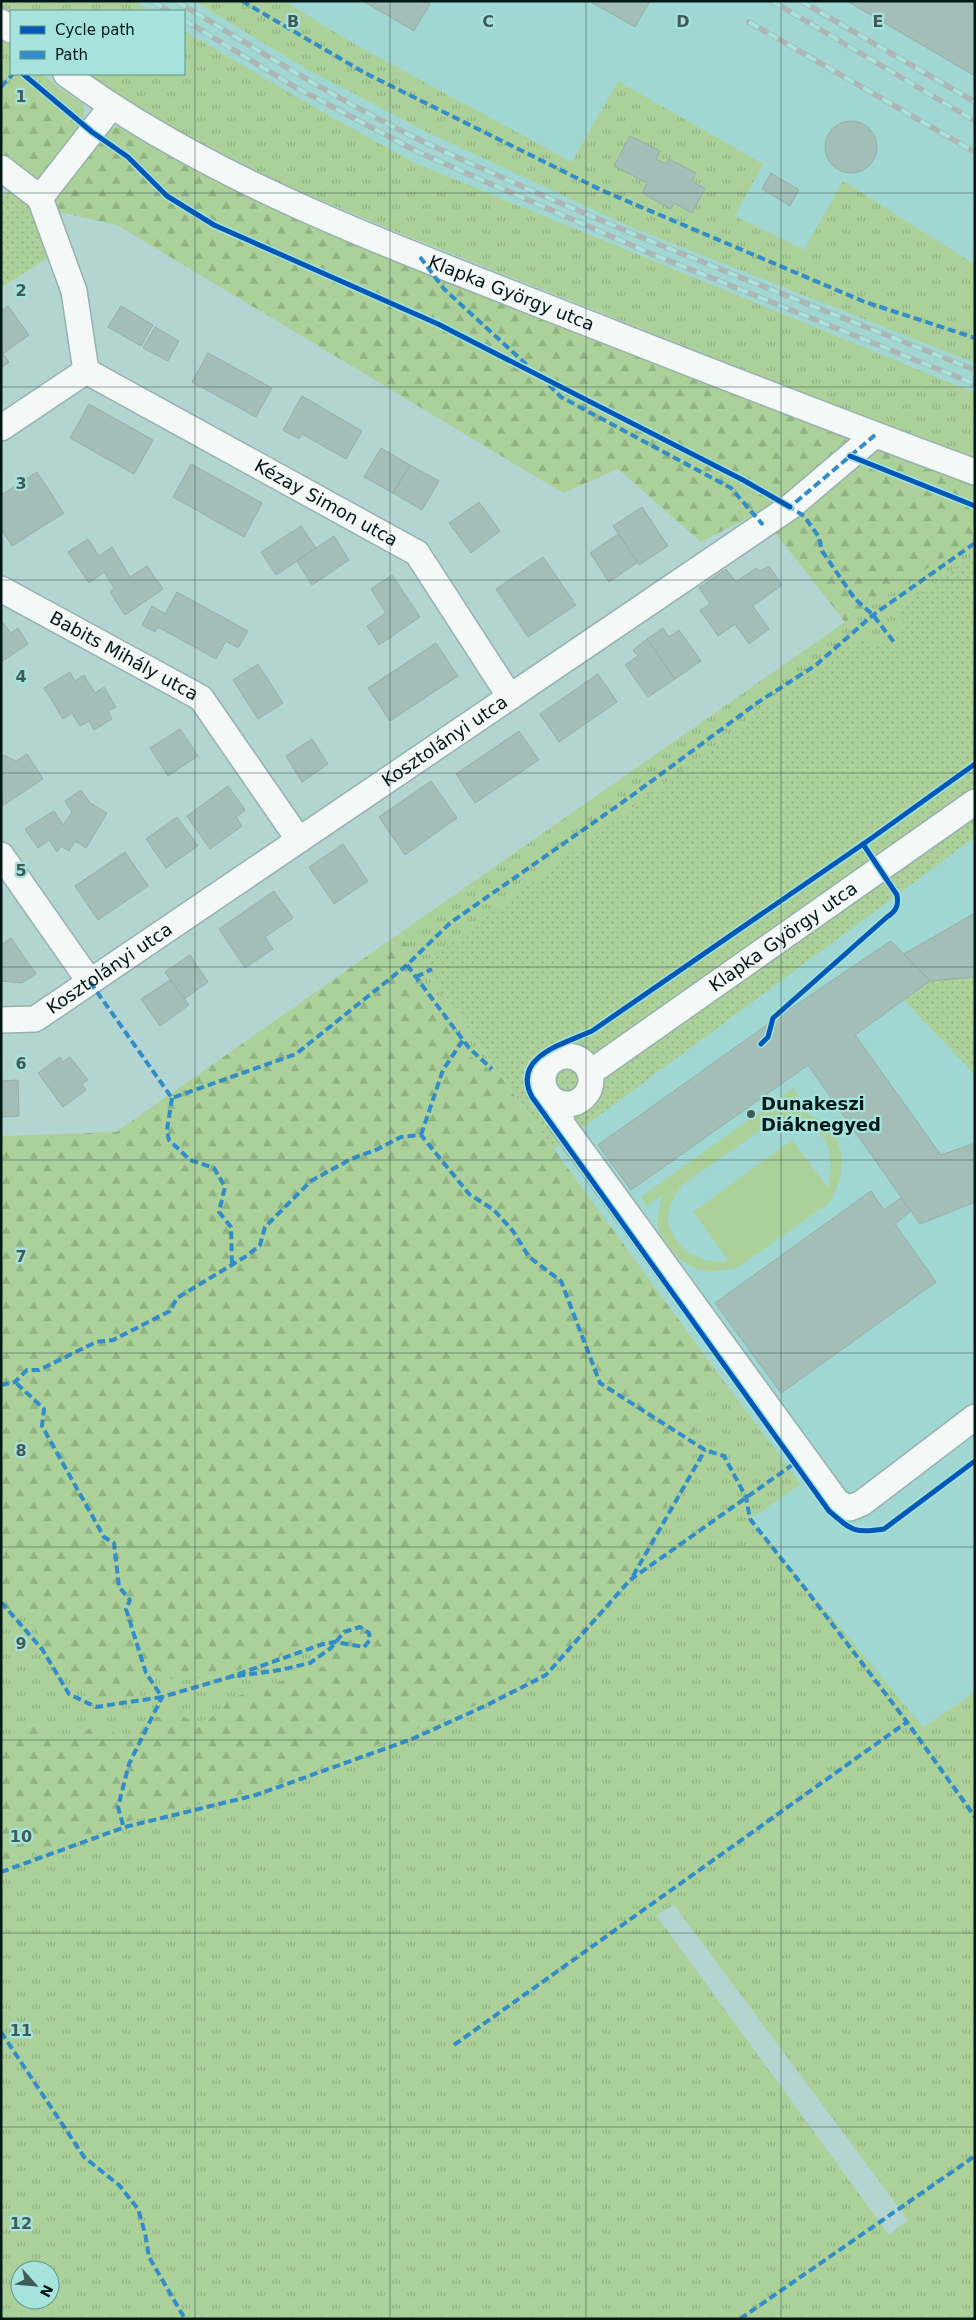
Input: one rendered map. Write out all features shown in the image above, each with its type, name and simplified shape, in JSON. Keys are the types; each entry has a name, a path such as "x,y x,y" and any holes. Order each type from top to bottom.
{"street":[{"name":"Klapka György utca","path":"67,75 111,107 188,152 341,226 875,436 975,472"},
{"path":"40,198 111,107"},
{"path":"1,428 86,371 74,291 40,198 6,179"},
{"name":"Kézay Simon utca","path":"86,371 417,553 510,697"},
{"name":"Kosztolányi utca","path":"1,1020 36,1019 790,507 875,436"},
{"name":"Babits Mihály utca","path":"1,589 200,698 299,840"},
{"name":"Klapka György utca","path":"591,1072 975,802"},
{"path":"1,855 90,982"},
{"path":"559,1103 574,1103 582,1100 590,1087 591,1072 587,1065 573,1056 565,1056 551,1062 543,1077 547,1092 559,1103 562,1124 838,1503 850,1508 862,1503 975,1417"}],"shaded area":[{"path":"134,1 194,1 305,68 624,224 975,363 975,393 415,163 326,114 185,32 185,10 149,10"},
{"path":"284,1 975,1 975,262 974,264 843,181 804,250 735,216 763,164 618,82 572,163 355,45"},
{"name":"Dunakeszi Diáknegyed","path":"975,554 975,1692 923,1728 750,1519 800,1483 502,1078"}],"green space":[{"path":"1,1 134,1 149,10 10,10 10,15 1,8"},
{"path":"194,1 284,1 356,45 572,162 618,81 763,164 735,216 804,250 843,181 974,264 975,262 975,363 624,224 429,133 305,68"},
{"path":"185,32 326,114 415,163 975,393 975,461 405,235 190,146 87,75 185,75"},
{"path":"1,36 10,44 10,75 44,75 54,84 18,86 1,97"},
{"path":"54,84 84,105 84,118 102,129 119,127 186,166 344,240 850,437 975,482 975,537 845,622 759,512 701,542 618,469 563,493 117,225 59,212 28,178 1,158 1,97 18,86"},
{"path":"28,178 59,212 49,257 1,288 1,196"},
{"path":"975,537 975,554 895,611 905,625 874,649 865,634 422,965 502,1078 469,1055 427,995 419,965 400,933 845,622"},
{"path":"975,554 975,837 554,1149 422,965 865,634 874,649 905,625 894,612"},
{"path":"400,933 419,965 427,995 469,1055 502,1078 712,1365 684,1473 621,1589 544,1674 477,1705 269,1788 133,1820 1,1866 1,1745 33,1724 54,1733 69,1735 104,1722 124,1743 156,1717 181,1716 199,1722 219,1714 229,1699 331,1664 325,1640 222,1676 175,1681 142,1664 139,1701 113,1703 87,1695 39,1654 31,1610 21,1594 5,1622 1,1621 1,1136 116,1132"},
{"path":"975,977 975,1075 904,1000 930,981"},
{"path":"793,1088 799,1095 784,1106 787,1109 806,1113 819,1120 829,1129 836,1140 840,1152 840,1178 836,1191 829,1203 737,1268 711,1272 694,1268 679,1259 661,1238 657,1223 662,1195 647,1206 641,1197","holes":["775,1120 805,1125 823,1137 828,1146 830,1157 828,1188 792,1140 693,1212 729,1261 704,1260 679,1244 671,1231 668,1217 671,1203 682,1185"]},
{"path":"712,1365 801,1484 750,1519 923,1727 975,1692 975,2319 1,2319 1,1866 133,1820 269,1788 477,1705 544,1674 684,1473","holes":["674,1905 908,2220 889,2235 656,1915"]},
{"path":"21,1594 31,1610 39,1654 141,1664 175,1681 222,1676 325,1640 331,1665 230,1699 219,1714 199,1722 181,1716 156,1717 124,1743 104,1722 69,1735 54,1733 33,1724 1,1745 1,1621 5,1622"}],"building":[{"path":"363,1 425,1 430,4 414,31"},
{"path":"589,1 650,1 635,27"},
{"path":"847,1 975,1 975,76"},
{"path":"846,121 856,121 865,125 873,133 877,147 873,161 865,169 856,173 846,173 837,169 829,161 825,152 825,142 829,133 837,125"},
{"path":"630,136 660,151 656,159 666,164 669,159 696,173 692,181 705,189 692,213 674,203 671,209 642,193 647,183 614,166"},
{"path":"771,173 799,190 790,206 762,189"},
{"path":"8,306 29,335 4,353 1,348 1,311"},
{"path":"121,306 153,325 141,346 108,327"},
{"path":"155,327 179,341 168,361 143,348"},
{"path":"1,351 9,362 1,368"},
{"path":"208,353 272,388 256,417 192,382"},
{"path":"302,396 362,431 346,459 302,434 299,439 283,430"},
{"path":"89,404 153,440 134,474 70,438"},
{"path":"381,448 410,465 393,493 364,477"},
{"path":"191,464 262,503 244,537 173,497"},
{"path":"410,465 439,481 422,510 393,493"},
{"path":"37,472 64,513 12,546 1,529 1,495"},
{"path":"479,502 500,531 471,553 449,523"},
{"path":"642,507 668,546 639,565 613,526"},
{"path":"301,526 316,548 276,575 261,552"},
{"path":"618,534 638,562 609,582 590,553"},
{"path":"334,536 349,560 312,585 297,561"},
{"path":"88,539 99,556 112,547 130,577 147,566 163,589 125,615 110,592 114,588 104,572 89,583 68,552"},
{"path":"543,557 576,605 528,637 496,589"},
{"path":"769,566 782,585 753,606 769,629 749,644 735,624 718,636 700,610 710,604 699,588 726,569 736,582 756,568 760,571"},
{"path":"392,575 420,617 379,645 367,626 386,613 371,589"},
{"path":"177,592 248,631 238,648 226,641 216,659 158,627 155,632 142,625 152,606 165,614"},
{"path":"3,623 11,633 18,628 28,644 1,662 1,624"},
{"path":"663,628 669,637 679,630 701,661 675,679 647,639"},
{"path":"647,639 675,679 648,697 625,665 638,656 633,650"},
{"path":"436,643 458,676 390,721 368,688"},
{"path":"258,664 283,703 258,719 233,680"},
{"path":"70,672 75,681 84,675 95,693 104,687 116,707 108,711 112,719 94,730 89,721 80,726 72,713 63,719 44,688"},
{"path":"598,674 617,702 559,742 540,714"},
{"path":"180,729 198,756 168,776 150,748"},
{"path":"519,731 539,760 475,803 456,774"},
{"path":"312,739 328,764 302,782 286,756"},
{"path":"1,754 16,761 27,754 43,779 2,806"},
{"path":"431,781 457,818 405,855 379,817"},
{"path":"228,786 245,810 236,817 242,826 210,849 187,816"},
{"path":"81,790 90,803 107,813 86,848 75,841 69,851 61,846 57,852 49,840 38,848 25,829 54,811 63,825 72,812 65,801"},
{"path":"177,817 198,846 166,868 146,839"},
{"path":"343,844 368,881 334,904 309,867"},
{"path":"125,852 148,886 98,920 75,886"},
{"path":"274,891 293,918 265,937 273,949 245,968 219,929"},
{"path":"975,913 975,977 930,981 904,954"},
{"path":"11,938 36,974 22,983 1,981 1,945"},
{"path":"891,941 930,981 855,1035 941,1155 975,1143 975,1202 920,1224 808,1065 631,1190 598,1145 778,1017"},
{"path":"190,955 208,982 184,999 165,972"},
{"path":"170,980 189,1005 160,1026 141,999"},
{"path":"60,1057 63,1062 70,1057 88,1080 82,1084 86,1090 63,1107 38,1073"},
{"path":"18,1080 19,1116 1,1117 1,1081"},
{"path":"871,1191 884,1210 901,1198 911,1211 895,1224 936,1282 781,1393 715,1303"}],"railway":[{"path":"152,1 167,10"},
{"path":"176,1 331,93 426,143 562,204 975,370"},
{"path":"772,1 975,121"},
{"path":"801,1 975,102"},
{"path":"185,21 295,87 418,152 647,252 975,384"},
{"path":"749,22 975,152"}],"marked path":[{"path":"242,1 365,73 601,190 865,302 975,338"},
{"path":"1,87 12,75"},
{"path":"420,257 444,289 527,365"},
{"path":"549,385 561,397 731,488 763,525"},
{"path":"875,435 790,507 804,516 819,537 822,551 855,599 873,615 894,642"},
{"path":"90,982 172,1098 296,1054 407,965 450,923 630,797 757,703 816,665 873,615 975,543"},
{"path":"407,965 469,1048 492,1069"},
{"path":"416,977 432,969"},
{"path":"421,1135 443,1070 463,1040"},
{"path":"172,1098 167,1130 169,1140 190,1160 214,1168 225,1187 219,1212 231,1227 232,1265"},
{"path":"1,1385 15,1382 27,1370 39,1370 96,1342 113,1340 170,1311 177,1298 248,1255 260,1245 265,1227 311,1181 351,1159 378,1149 401,1137 421,1135 469,1194 494,1210 513,1231 529,1257 561,1281 600,1383 705,1450 724,1456 746,1497 750,1519 907,1722 975,1817"},
{"path":"1,1602 42,1649 69,1694 96,1707 162,1697 146,1673 126,1609 130,1600 119,1587 114,1543 104,1537 42,1426 44,1409 15,1382"},
{"path":"633,1576 705,1450"},
{"path":"1,1872 125,1827 256,1795 412,1739 485,1706 546,1675 630,1580 795,1463"},
{"path":"123,1825 118,1807 129,1764 162,1697 230,1677 280,1670 310,1663 331,1648 344,1632 360,1627 369,1633 370,1640 364,1647 335,1642 323,1644 230,1677"},
{"path":"454,2045 907,1722"},
{"path":"1,2032 84,2157 119,2185 138,2209 149,2257 185,2319"},
{"path":"740,2319 975,2156"}],"cycle path":[{"path":"24,75 92,132 128,157 167,196 214,225 438,324 743,480 790,507"},
{"path":"850,456 975,506"},
{"path":"975,764 869,840 592,1031 543,1054 534,1062 528,1072 527,1083 532,1097 829,1511 836,1517 859,1531 884,1529 975,1461"},
{"path":"761,1044 768,1037 773,1018 893,913 896,908 898,902 897,895 863,844"}],"place":[{"name":"Dunakeszi Diáknegyed","path":"751,1114"}]}
